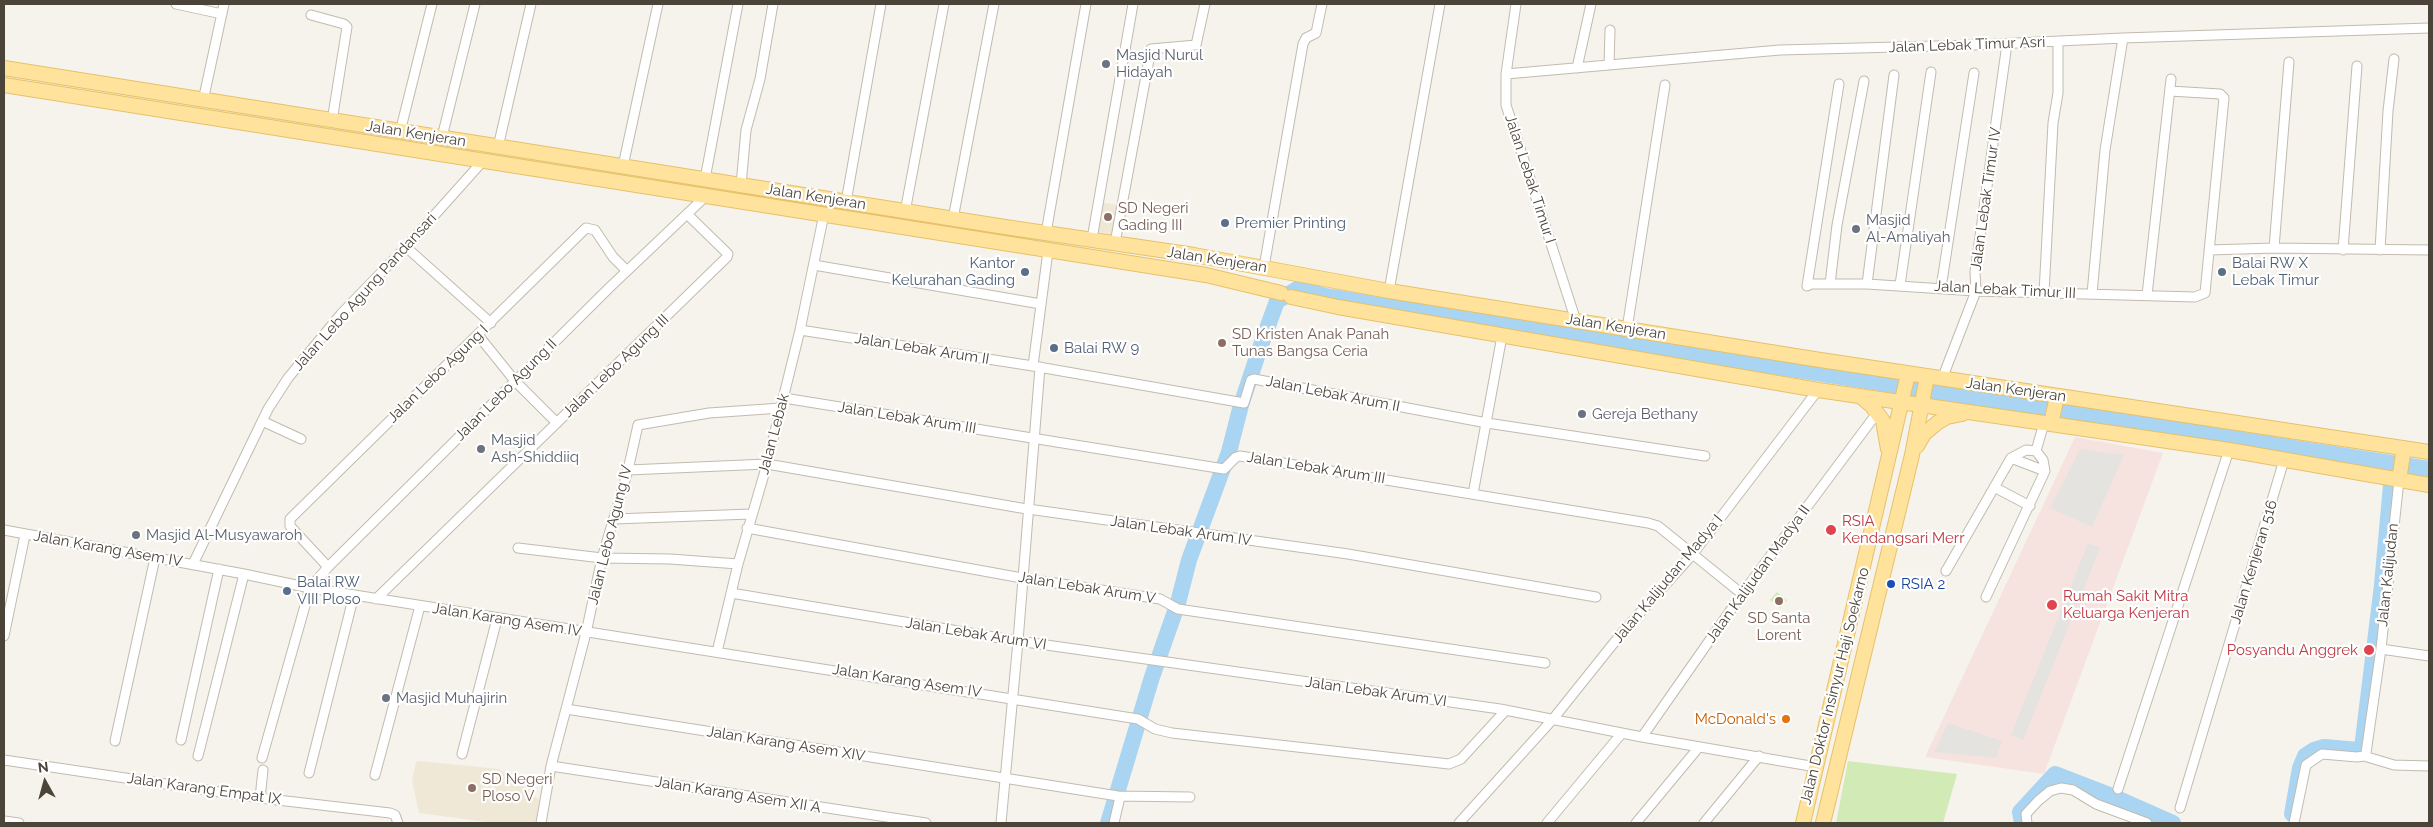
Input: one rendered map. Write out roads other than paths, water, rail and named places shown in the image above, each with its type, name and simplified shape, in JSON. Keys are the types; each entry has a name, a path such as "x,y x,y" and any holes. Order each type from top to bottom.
{"main road":[{"name":"Jalan Kenjeran","path":"4,68 905,212 1092,239 1264,267 1389,291 1908,376 1942,379 2056,399 2403,451 2429,452"},
{"name":"Jalan Kenjeran","path":"4,85 1206,275 1338,307 1502,336 1818,390 1922,402 1968,412 2229,450 2399,478 2429,485"},
{"path":"107,101 111,93 108,85"},
{"path":"135,106 133,99 137,90"},
{"path":"974,238 976,223"},
{"path":"995,242 994,236 997,226"},
{"name":"Jalan Doktor Insinyur Haji Soekarno","path":"1802,823 1822,748 1908,376"},
{"name":"Jalan Doktor Insinyur Haji Soekarno","path":"1823,823 1838,753 1912,455 1927,379"},
{"path":"1860,396 1878,413 1883,421 1889,460"},
{"path":"2049,423 2056,399"},
{"path":"1912,455 1930,427 1947,417 1968,412"},
{"path":"2399,478 2403,451"},
{"path":"1822,748 1828,755 1838,753"},
{"path":"1816,767 1823,763 1829,763 1835,769"}],"street":[{"path":"176,4 222,14"},
{"path":"203,101 224,4"},
{"path":"400,132 432,4"},
{"path":"442,137 475,4"},
{"path":"498,147 531,4"},
{"path":"623,166 658,4"},
{"path":"705,180 738,4"},
{"path":"741,185 746,130 760,79 773,4"},
{"path":"846,202 880,4"},
{"path":"905,212 944,4"},
{"path":"953,219 994,4"},
{"path":"1046,233 1086,4"},
{"path":"1092,239 1133,4"},
{"path":"1115,243 1151,50 1196,45 1205,4"},
{"path":"1264,267 1301,50 1306,38 1317,32 1322,4"},
{"path":"1389,291 1440,4"},
{"name":"Jalan Lebak Timur I","path":"1516,4 1506,74 1507,108 1576,321"},
{"path":"1576,68 1591,4"},
{"path":"311,15 344,24 347,27 332,121"},
{"name":"Jalan Lebak Timur Asri","path":"1506,74 1780,50 2007,44 2123,38 2429,28"},
{"path":"1609,65 1610,30"},
{"path":"2092,294 2105,150 2123,38"},
{"path":"2044,293 2053,123 2058,93 2058,42"},
{"name":"Jalan Lebak Timur IV","path":"1942,379 1976,291 1975,272 2007,44"},
{"path":"2380,250 2387,130 2394,59"},
{"path":"2274,248 2288,62"},
{"path":"2343,250 2357,66"},
{"path":"1900,285 1931,72"},
{"path":"1941,288 1974,73"},
{"path":"1867,284 1894,75"},
{"path":"2147,295 2171,79"},
{"path":"1830,284 1837,225 1864,81"},
{"name":"Jalan Lebak Timur III","path":"1839,84 1807,286 1867,284 1976,291 2195,297 2203,295 2209,250"},
{"path":"1627,329 1664,86"},
{"path":"2170,91 2220,94 2224,98 2209,250 2274,248 2429,250"},
{"name":"Jalan Lebo Agung Pandansari","path":"193,564 262,421 288,378 341,314 406,247 482,162"},
{"name":"Jalan Lebo Agung II","path":"310,588 328,567 515,381 707,195"},
{"name":"Jalan Lebak","path":"717,652 750,514 767,464 784,398 824,214"},
{"name":"Jalan Lebo Agung III","path":"376,599 727,257 728,254 688,215"},
{"name":"Jalan Lebo Agung I","path":"328,567 290,526 290,519 586,228 595,230 613,257 627,271"},
{"path":"406,247 491,323"},
{"path":"1001,823 1018,642 1041,304 1048,250"},
{"path":"814,265 1041,304"},
{"name":"Jalan Lebak Arum II","path":"800,330 1037,366 1243,403 1251,380 1254,379 1487,423 1705,456"},
{"path":"478,335 515,381 557,423"},
{"path":"1473,494 1502,336"},
{"name":"Jalan Kalijudan Madya I","path":"1459,823 1553,719 1620,634 1692,555 1810,404 1818,390"},
{"name":"Jalan Lebak Arum III","path":"784,398 1221,469 1236,456 1240,456 1652,524 1742,594"},
{"name":"Jalan Lebo Agung IV","path":"541,823 551,766 586,633 602,558 628,470 637,427 643,423 709,414 781,408"},
{"name":"Jalan Kalijudan Madya II","path":"1642,737 1742,594 1878,413"},
{"path":"262,421 302,439"},
{"path":"2036,451 2049,423"},
{"path":"1946,571 2011,458 2026,450 2036,451 2043,460 2045,471 1986,597"},
{"path":"2118,789 2229,450"},
{"path":"2011,458 2045,471"},
{"name":"Jalan Kenjeran 516","path":"2180,808 2284,460"},
{"name":"Jalan Lebak Arum IV","path":"628,470 767,464 1028,509 1348,554 1596,597"},
{"name":"Jalan Kalijudan","path":"2364,756 2368,745 2381,649 2399,478"},
{"path":"1994,487 2030,506"},
{"path":"614,519 750,514"},
{"name":"Jalan Lebak Arum V","path":"747,528 1022,578 1160,598 1176,608 1545,663"},
{"name":"Jalan Karang Asem IV","path":"4,530 376,599 586,633 1012,697"},
{"path":"4,636 25,535"},
{"path":"518,548 602,558 670,559 738,564"},
{"path":"115,741 155,558"},
{"path":"180,740 219,569"},
{"path":"198,756 244,574"},
{"path":"262,758 310,588"},
{"name":"Jalan Lebak Arum VI","path":"731,593 1018,642 1505,711 1816,767"},
{"path":"309,774 354,595"},
{"path":"375,775 420,606"},
{"path":"462,754 497,619"},
{"path":"2381,649 2429,656"},
{"path":"1012,697 1140,720 1163,732 1444,764 1461,759 1505,711"},
{"name":"Jalan Karang Asem XIV","path":"566,709 1117,796 1190,797"},
{"path":"1547,823 1622,733"},
{"path":"1636,823 1699,747"},
{"path":"2294,823 2306,765 2322,754 2364,756 2394,765 2429,766"},
{"path":"1704,823 1759,756"},
{"name":"Jalan Karang Empat IX","path":"4,760 260,798 390,812 395,815 398,823"},
{"name":"Jalan Karang Asem XII A","path":"551,766 926,823"},
{"path":"260,798 263,770"},
{"path":"2027,823 2026,814 2038,801 2050,790 2061,788 2073,790 2096,804 2147,823"},
{"path":"1114,823 1117,796"},
{"path":"4,821 19,823"}],"waterway":[{"path":"1108,823 1152,677 1178,603 1189,560 1229,452 1241,405 1260,348 1277,301 1299,288 1325,296 2429,469"},
{"path":"2292,814 2300,768 2305,756 2314,750 2324,747 2359,750 2362,748 2382,585 2391,485"},
{"path":"2022,823 2020,812 2055,774 2112,796 2173,823"}],"place":[{"name":"Masjid Nurul Hidayah","path":"1106,64"},
{"name":"SD Negeri Gading III","path":"1108,217"},
{"name":"Premier Printing","path":"1225,223"},
{"name":"Masjid Al-Amaliyah","path":"1856,229"},
{"name":"Kantor Kelurahan Gading","path":"1025,272"},
{"name":"Balai RW X Lebak Timur","path":"2222,272"},
{"name":"SD Kristen Anak Panah Tunas Bangsa Ceria","path":"1222,343"},
{"name":"Balai RW 9","path":"1054,348"},
{"name":"Gereja Bethany","path":"1582,414"},
{"name":"Masjid Ash-Shiddiiq","path":"481,449"},
{"name":"RSIA Kendangsari Merr","path":"1831,530"},
{"name":"Masjid Al-Musyawaroh","path":"136,535"},
{"name":"RSIA 2","path":"1891,584"},
{"name":"Balai RW VIII Ploso","path":"287,591"},
{"name":"SD Santa Lorent","path":"1779,601"},
{"name":"Rumah Sakit Mitra Keluarga Kenjeran","path":"2052,605"},
{"name":"Posyandu Anggrek","path":"2369,650"},
{"name":"Masjid Muhajirin","path":"386,698"},
{"name":"McDonald's","path":"1786,719"},
{"name":"SD Negeri Ploso V","path":"472,788"}]}
